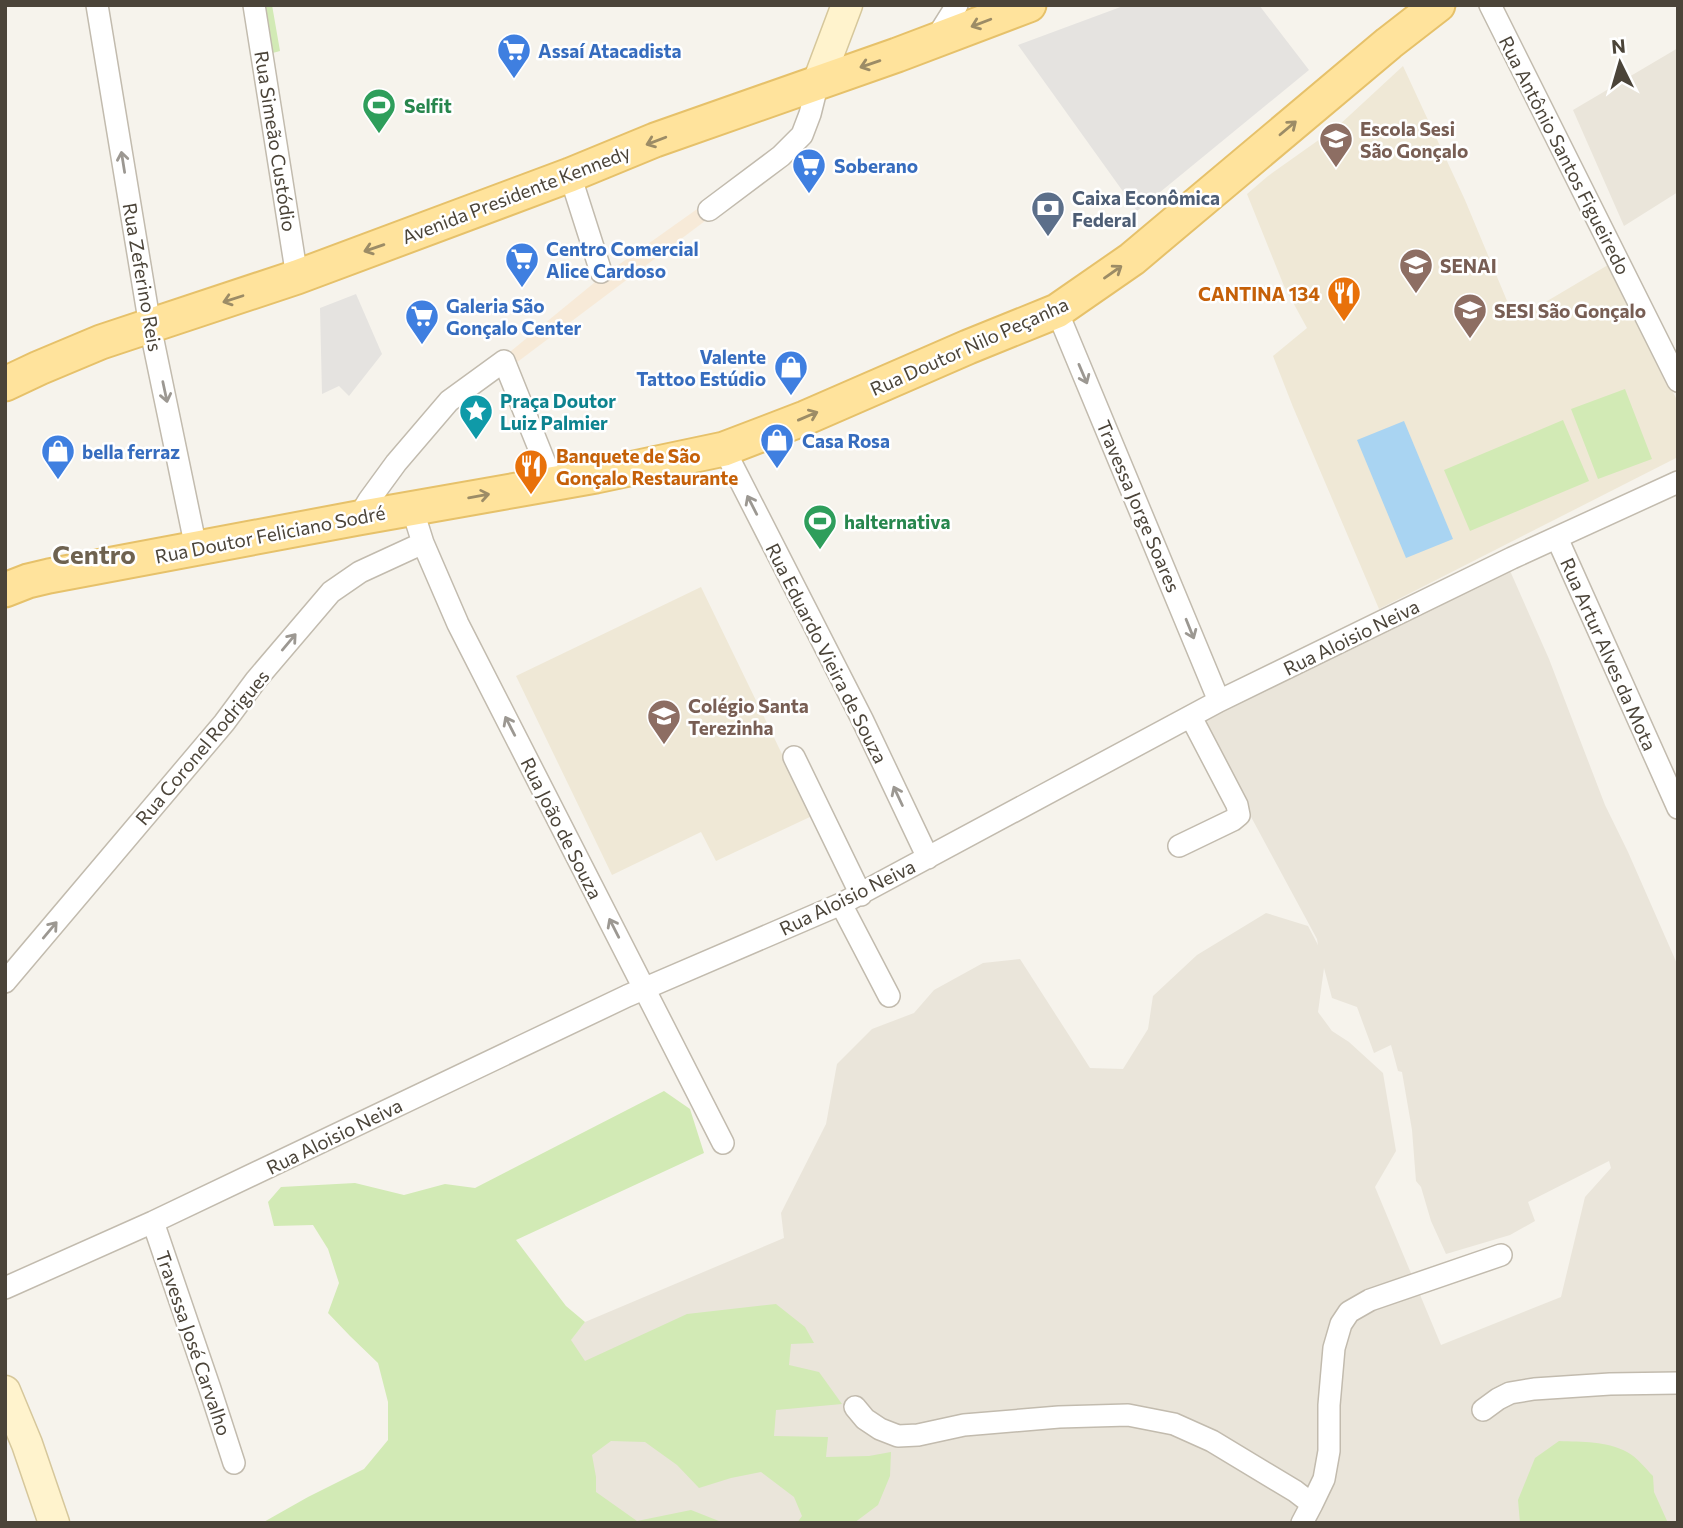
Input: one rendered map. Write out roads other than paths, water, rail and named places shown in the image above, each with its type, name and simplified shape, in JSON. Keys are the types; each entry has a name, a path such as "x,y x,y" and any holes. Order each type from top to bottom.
{"main road":[{"path":"818,82 846,5"},
{"name":"Avenida Presidente Kennedy","path":"5,384 101,342 297,277 570,175 655,140 1029,5"},
{"name":"Rua Doutor Nilo Peçanha","path":"412,508 596,476 724,449 805,418 1057,311 1132,259 1438,5"},
{"name":"Rua Doutor Feliciano Sodré","path":"5,590 49,576 412,508"},
{"path":"5,1391 27,1444 54,1523"}],"street":[{"name":"Rua Zeferino Reis","path":"97,5 150,326 196,548"},
{"name":"Rua Simeão Custódio","path":"254,5 297,277"},
{"path":"934,41 957,5"},
{"name":"Rua Antônio Santos Figueiredo","path":"1490,5 1678,380"},
{"path":"709,210 781,156 802,135 818,82"},
{"path":"570,175 601,272"},
{"name":"Travessa Jorge Soares","path":"1057,311 1219,701"},
{"path":"358,518 396,463 449,401 504,361 553,483"},
{"name":"Rua Eduardo Vieira de Souza","path":"724,449 862,719 928,858"},
{"name":"Rua Aloisio Neiva","path":"5,1288 153,1222 645,989 861,895 1219,701 1678,482"},
{"name":"Rua João de Souza","path":"412,508 423,543 458,624 723,1143"},
{"name":"Rua Artur Alves da Mota","path":"1557,538 1678,808"},
{"name":"Rua Coronel Rodrigues","path":"5,982 331,592 360,572 423,543"},
{"path":"1179,846 1239,815 1237,805 1191,717"},
{"path":"794,757 861,895"},
{"path":"841,904 889,996"},
{"name":"Travessa José Carvalho","path":"153,1222 234,1463"},
{"path":"1307,1513 1324,1479 1329,1451 1329,1405 1334,1348 1340,1324 1349,1312 1370,1300 1501,1255"},
{"path":"1483,1410 1510,1393 1534,1389 1678,1383"},
{"path":"855,1407 865,1419 898,1436 918,1435 964,1425 1059,1417 1128,1415 1174,1424 1212,1441 1295,1491 1307,1513"}],"water":[{"path":"1404,421 1453,539 1406,558 1357,440"}],"place":[{"name":"Assaí Atacadista","path":"514,80"},
{"name":"Selfit","path":"379,135"},
{"name":"Escola Sesi São Gonçalo","path":"1336,169"},
{"name":"Soberano","path":"809,195"},
{"name":"Caixa Econômica Federal","path":"1048,238"},
{"name":"Centro Comercial Alice Cardoso","path":"522,289"},
{"name":"SENAI","path":"1416,295"},
{"name":"CANTINA 134","path":"1344,323"},
{"name":"SESI São Gonçalo","path":"1470,340"},
{"name":"Galeria São Gonçalo Center","path":"422,346"},
{"name":"Valente Tattoo Estúdio","path":"791,397"},
{"name":"Praça Doutor Luiz Palmier","path":"476,441"},
{"name":"Casa Rosa","path":"777,470"},
{"name":"bella ferraz","path":"58,481"},
{"name":"Banquete de São Gonçalo Restaurante","path":"531,496"},
{"name":"halternativa","path":"820,551"},
{"name":"Colégio Santa Terezinha","path":"664,746"}],"district":[{"name":"Centro","path":"94,553"}]}
